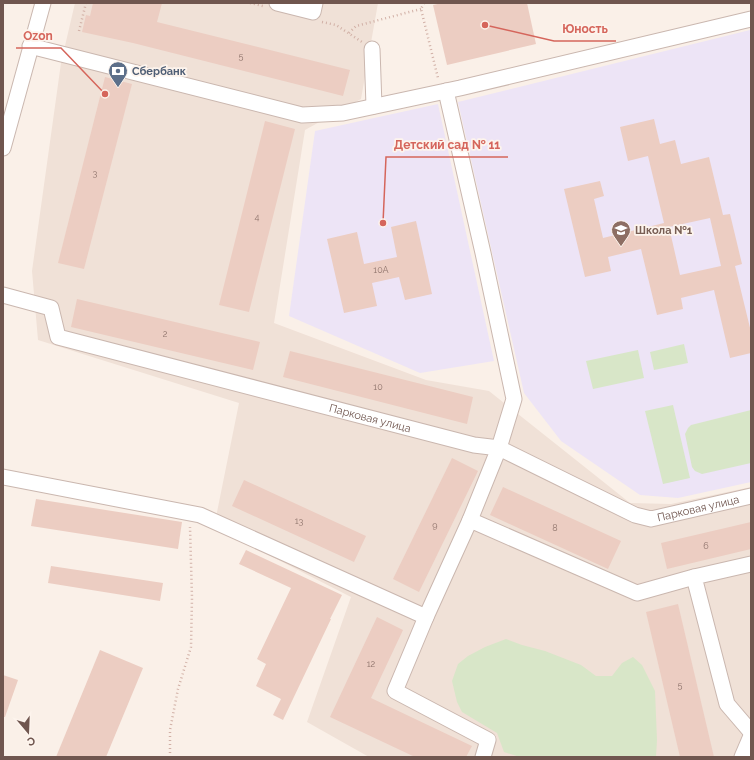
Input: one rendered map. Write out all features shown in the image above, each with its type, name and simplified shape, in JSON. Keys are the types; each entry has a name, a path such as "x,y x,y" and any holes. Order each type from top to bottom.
{"street":[{"path":"3,148 42,3"},
{"path":"277,3 313,12 315,3"},
{"path":"30,46 302,115 343,113 374,106 445,84 751,19"},
{"path":"372,49 374,106"},
{"path":"445,84 514,399 499,448 470,520 426,617 395,691 488,740 483,757"},
{"name":"Парковая улица","path":"3,295 51,308 58,337 474,445 499,448 635,515 651,519 751,496"},
{"path":"3,477 200,515 426,617"},
{"path":"470,520 636,592 751,564"},
{"path":"694,577 727,704 751,732"},
{"path":"742,757 751,736"}],"path":[{"path":"79,31 86,3"},
{"path":"424,3 421,9 438,78 445,84"},
{"path":"348,33 356,26 421,9"},
{"path":"170,757 170,730 178,689 191,647 192,598 189,513"}],"shaded area":[{"path":"75,3 378,3 361,99 305,130 274,323 426,380 489,391 630,503 671,504 751,487 751,757 369,757 307,722 351,597 214,527 239,403 38,340 32,271 61,63"},
{"name":"Школа №1","path":"750,30 751,482 678,498 640,495 561,441 524,393 458,102"},
{"path":"438,104 494,361 420,373 289,316 315,131"}],"green space":[{"path":"684,344 688,363 654,370 650,352"},
{"path":"638,350 644,378 593,389 586,361"},
{"path":"673,405 690,478 663,484 645,411"},
{"path":"751,410 751,463 702,474 695,471 692,467 685,434 688,428 691,425"},
{"path":"506,639 545,651 581,665 596,676 612,676 622,663 633,657 642,665 655,691 657,740 656,757 520,757 504,752 497,733 462,712 457,702 452,681 458,664 468,656 485,647"}],"building":[{"path":"93,3 162,3 157,22 350,70 343,96 133,43 82,32 86,15 90,16"},
{"path":"442,3 527,3 536,44 447,65 433,5"},
{"path":"105,77 132,84 84,269 58,263"},
{"path":"654,119 660,144 675,140 681,164 709,157 723,215 730,214 742,264 735,266 751,332 751,353 730,358 714,290 681,298 683,309 657,315 641,249 608,257 611,271 585,277 564,189 600,181 604,196 594,199 603,238 664,223 648,156 628,161 620,127","holes":["710,218 721,266 680,275 669,227"]},
{"path":"265,121 295,129 249,312 219,305"},
{"path":"416,221 432,294 405,300 399,277 372,283 377,306 344,313 327,239 357,232 364,264 397,257 391,227"},
{"path":"77,299 260,342 253,370 71,327"},
{"path":"290,351 473,397 467,424 283,377"},
{"path":"452,458 478,471 419,592 393,579"},
{"path":"244,480 366,536 354,562 232,506"},
{"path":"503,487 621,541 608,569 490,515"},
{"path":"36,499 182,522 178,549 31,526"},
{"path":"751,522 751,549 667,569 661,543"},
{"path":"246,550 342,595 283,720 273,715 281,699 256,686 266,664 257,659 291,588 239,564"},
{"path":"51,566 163,583 160,601 48,583"},
{"path":"678,604 714,757 680,757 646,612"},
{"path":"377,617 403,630 371,698 472,746 466,757 415,757 330,717"},
{"path":"100,650 143,668 106,757 56,757"},
{"path":"3,675 18,680 5,717 3,717"}],"place":[{"name":"Юность","path":"485,25"},
{"name":"Сбербанк","path":"118,88"},
{"name":"Ozon","path":"105,94"},
{"name":"Детский сад № 11","path":"383,223"},
{"name":"Школа №1","path":"621,247"}]}
